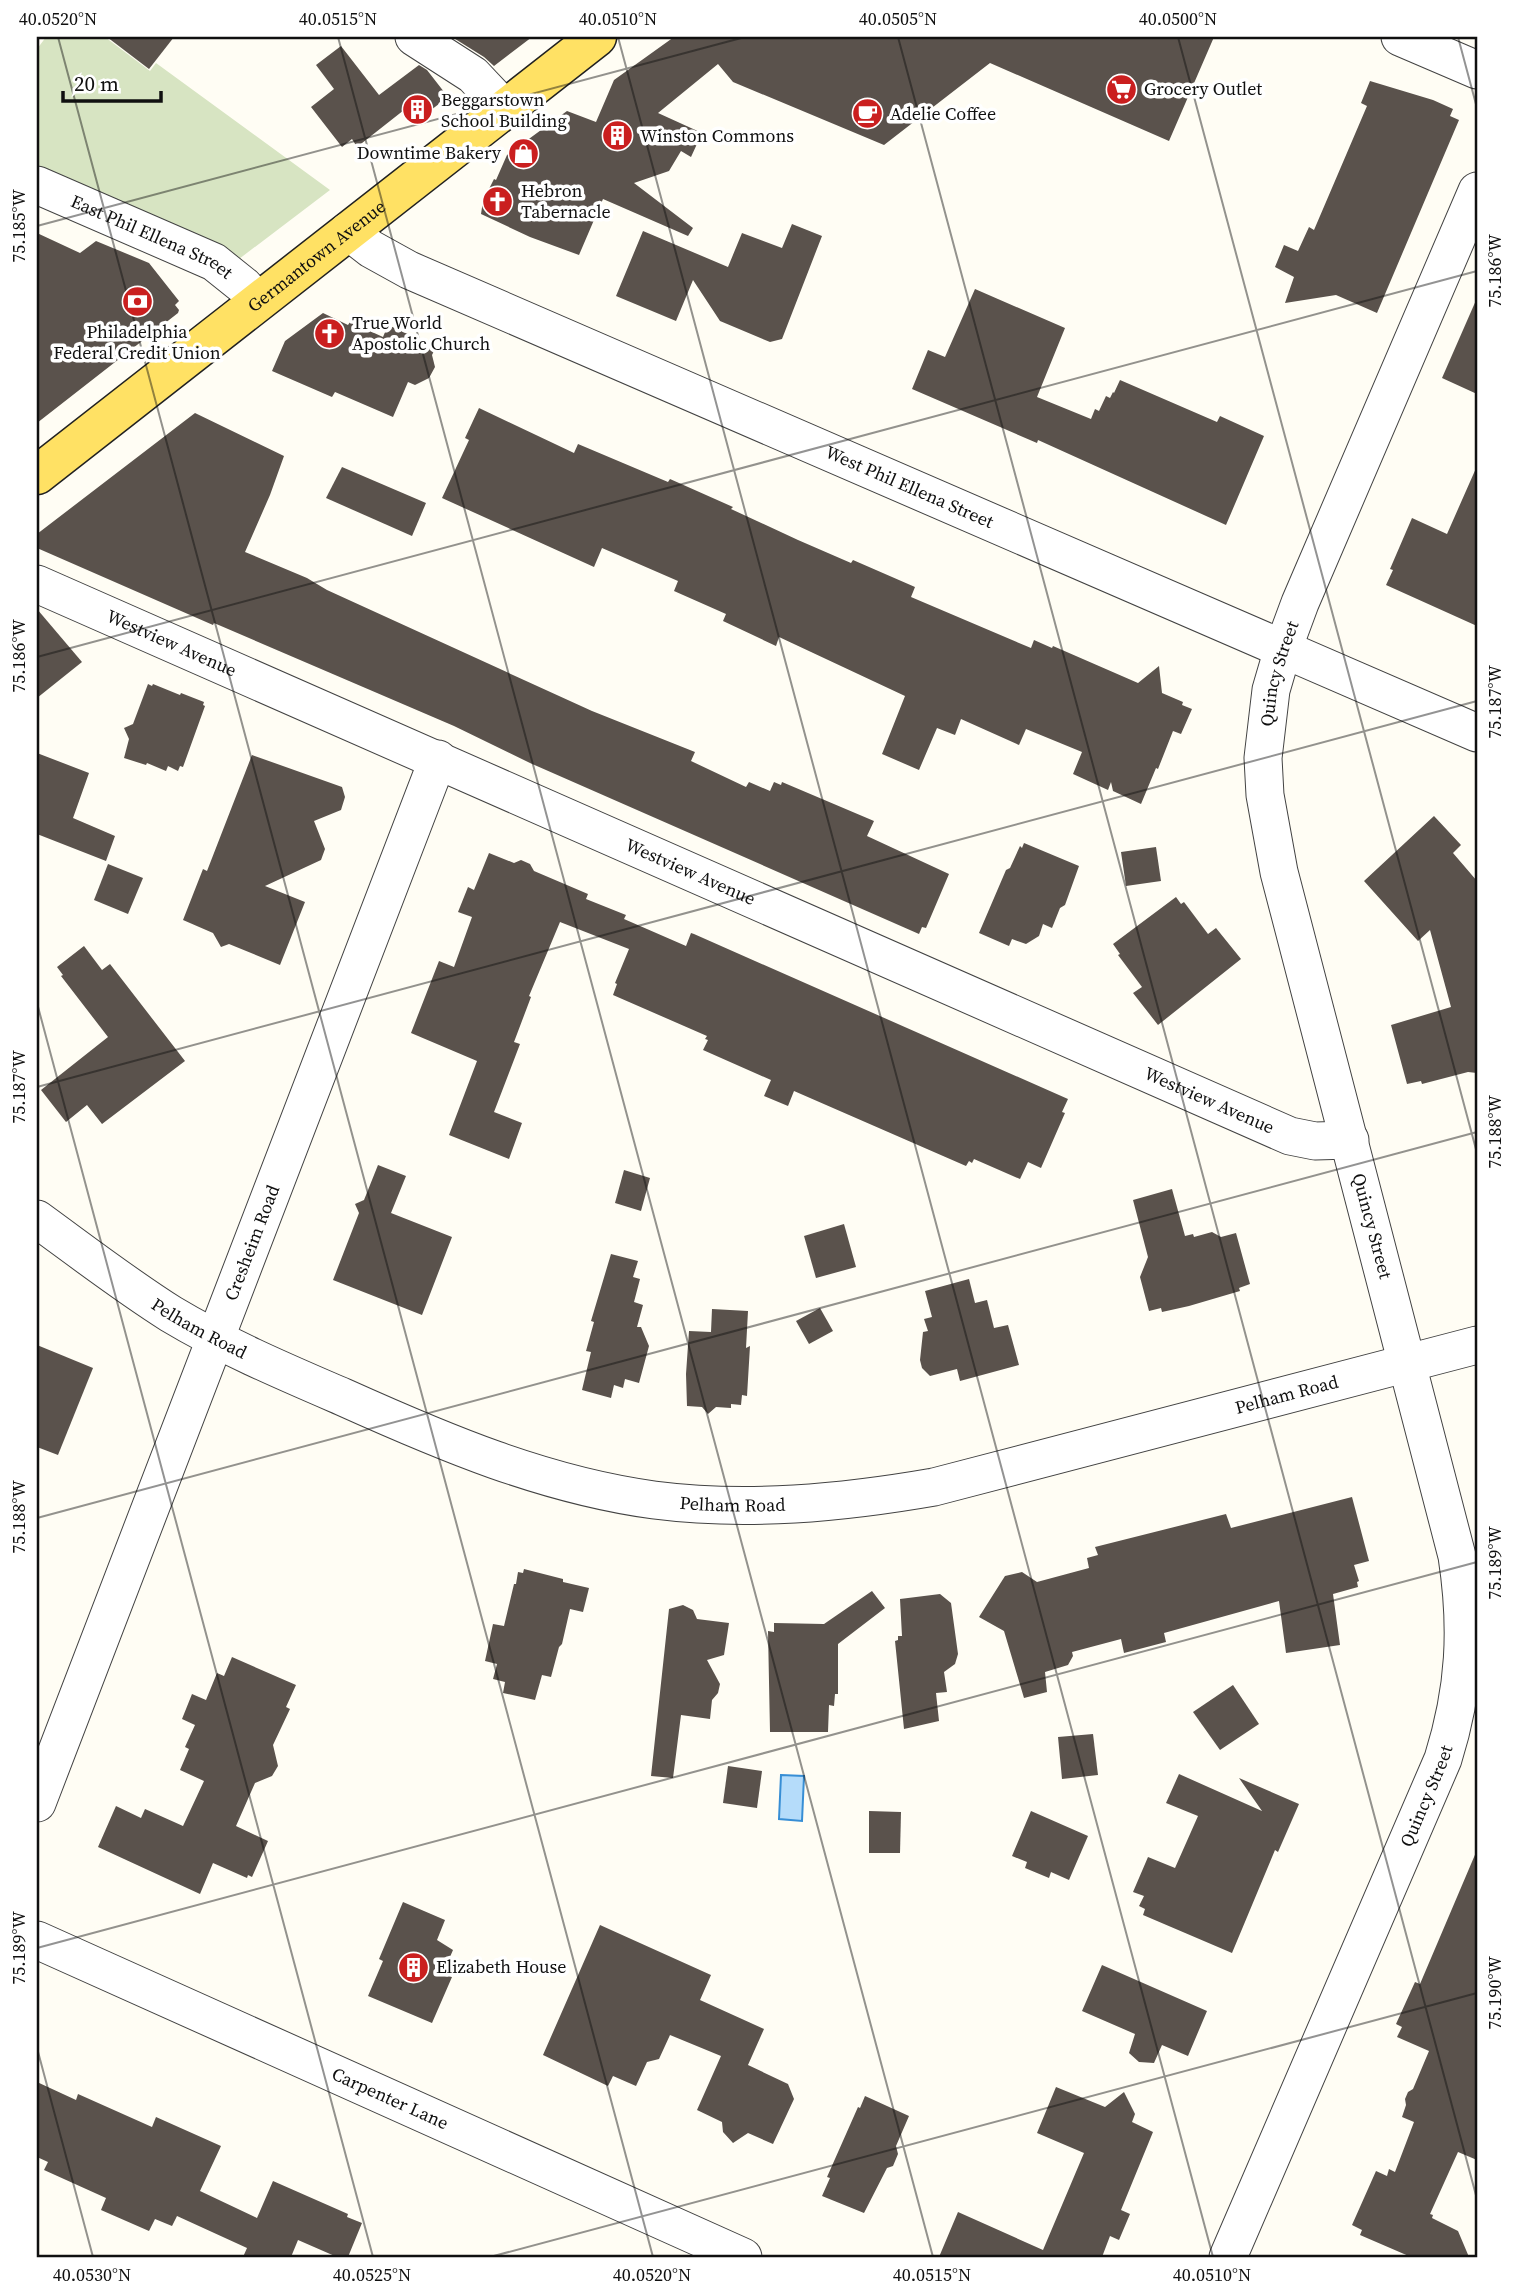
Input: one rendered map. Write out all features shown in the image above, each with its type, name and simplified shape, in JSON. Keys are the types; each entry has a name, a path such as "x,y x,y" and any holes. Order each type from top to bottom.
{"main road":[{"name":"Germantown Avenue","path":"37,475 597,37"}],"street":[{"path":"414,37 472,75 505,109"},
{"path":"1400,37 1477,70"},
{"name":"East Phil Ellena Street","path":"37,185 214,262 237,280 258,302"},
{"name":"Quincy Street","path":"1228,2257 1431,1788 1452,1728 1463,1665 1464,1601 1457,1556 1279,872 1265,795 1263,758 1271,690 1300,603 1477,191"},
{"name":"West Phil Ellena Street","path":"348,231 370,248 410,270 1477,733"},
{"name":"Westview Avenue","path":"37,584 1290,1136 1322,1142 1350,1140"},
{"name":"Cresheim Road","path":"37,1803 438,760"},
{"name":"Pelham Road","path":"37,1219 137,1291 216,1339 402,1423 517,1468 604,1491 655,1500 757,1505 861,1499 934,1487 1477,1345"},
{"name":"Carpenter Lane","path":"37,1940 743,2257"}],"green space":[{"path":"46,37 105,37 150,71 156,63 330,190 239,259 37,170 37,49"}],"water":[{"path":"781,1775 804,1776 802,1821 779,1819"}],"building":[{"path":"107,37 174,37 149,69"},
{"path":"452,37 532,37 494,66"},
{"path":"674,37 1214,37 1169,141 990,63 884,145 733,82 718,64 658,113 702,133 691,157 681,151 669,171 634,183 693,228 688,236 603,199 579,255 530,237 481,214 483,201 507,155 567,111 596,122 614,80"},
{"path":"341,46 379,95 419,65 427,70 448,97 414,123 404,110 357,147 352,139 342,147 311,107 334,89 316,65"},
{"path":"1370,81 1433,100 1453,109 1450,116 1459,120 1377,313 1336,295 1285,303 1294,277 1275,267 1284,245 1298,251 1309,227 1314,230 1367,106 1361,103"},
{"path":"792,224 822,236 782,339 770,342 720,321 693,280 676,321 616,296 643,231 728,267 742,233 782,248"},
{"path":"37,233 80,253 96,241 149,263 179,301 175,305 179,310 37,423"},
{"path":"975,289 1065,328 1037,397 1091,419 1095,409 1099,411 1106,396 1110,398 1114,393 1120,380 1217,422 1220,416 1264,436 1226,525 1038,440 1037,443 912,389 928,350 945,357"},
{"path":"1477,298 1477,394 1442,378"},
{"path":"323,313 383,337 388,325 436,347 432,355 435,367 429,378 415,385 408,382 393,417 335,392 332,397 272,371 285,341"},
{"path":"479,408 574,453 578,444 668,482 670,479 798,540 915,587 911,597 1031,648 1034,640 1052,648 1053,646 1138,683 1159,666 1162,693 1192,709 1181,734 1173,731 1141,804 1113,791 1111,782 1108,790 1073,774 1082,752 1026,729 1019,745 961,719 955,735 937,728 919,770 882,754 905,696 779,637 776,646 723,621 726,614 674,591 678,581 602,548 594,567 442,498 469,440 465,438"},
{"path":"195,413 284,456 245,552 307,578 327,590 592,711 695,752 691,761 746,787 749,782 770,791 774,782 781,785 782,782 874,821 867,836 949,874 926,928 922,927 919,934 530,763 454,726 37,548 37,534"},
{"path":"1477,466 1477,626 1386,585 1412,518 1447,534"},
{"path":"342,467 426,503 412,536 326,498"},
{"path":"37,609 82,662 37,698"},
{"path":"148,684 204,702 205,706 183,767 180,766 178,771 168,766 166,771 124,758 129,739 124,728 133,724"},
{"path":"37,753 89,773 73,818 115,836 106,861 37,834"},
{"path":"252,755 342,787 345,797 341,810 314,821 325,849 321,860 265,886 305,902 280,965 229,944 221,947 213,933 183,920 203,869 207,871"},
{"path":"1434,816 1461,845 1453,853 1477,881 1477,1073 1468,1072 1422,1084 1421,1081 1407,1084 1391,1025 1451,1007 1430,930 1418,941 1364,881"},
{"path":"1024,843 1079,866 1065,905 1060,908 1052,928 1043,924 1039,936 1026,944 1012,939 1009,946 979,933 1006,870 1010,868"},
{"path":"1156,847 1161,881 1126,886 1121,852"},
{"path":"489,853 514,863 521,860 530,864 534,871 588,894 586,899 626,915 624,919 686,946 691,933 694,934 1068,1099 1062,1112 1065,1113 1041,1168 1028,1162 1020,1179 974,1159 966,1166 794,1091 788,1106 764,1096 771,1080 703,1050 707,1036 613,995 629,949 560,922 529,996 531,997 514,1042 520,1044 494,1112 522,1123 509,1159 449,1135 477,1061 411,1033 439,961 454,967 472,917 458,912 468,887 474,890"},
{"path":"108,864 143,878 128,914 94,900"},
{"path":"1176,897 1181,904 1184,902 1208,934 1216,928 1241,959 1158,1025 1133,993 1142,987 1113,944"},
{"path":"84,946 102,970 110,964 185,1061 102,1124 87,1105 66,1122 41,1090 108,1037 57,967"},
{"path":"378,1165 406,1176 391,1213 452,1237 422,1315 333,1280 359,1213 355,1204 364,1200"},
{"path":"624,1170 650,1178 641,1211 615,1203"},
{"path":"1172,1189 1185,1236 1193,1234 1194,1237 1212,1232 1221,1237 1236,1233 1250,1284 1239,1288 1240,1291 1189,1306 1162,1312 1161,1308 1149,1311 1140,1277 1148,1257 1133,1200"},
{"path":"844,1224 856,1267 816,1278 804,1236"},
{"path":"611,1254 638,1261 633,1277 640,1279 634,1302 643,1305 637,1327 641,1327 649,1346 639,1383 625,1379 623,1388 614,1385 611,1398 582,1390 591,1352 586,1351 594,1322 591,1321"},
{"path":"969,1279 975,1303 987,1300 994,1328 1008,1325 1019,1365 960,1381 957,1369 930,1376 922,1368 920,1360 923,1332 928,1331 924,1319 932,1317 925,1291"},
{"path":"820,1308 833,1331 809,1344 796,1321"},
{"path":"712,1309 748,1311 746,1348 750,1346 747,1396 742,1395 741,1405 731,1404 731,1408 716,1407 708,1414 702,1407 687,1406 686,1374 689,1331 711,1332"},
{"path":"37,1345 93,1368 58,1455 37,1447"},
{"path":"1352,1497 1369,1561 1354,1565 1358,1587 1333,1594 1340,1645 1286,1653 1279,1601 1164,1633 1166,1642 1124,1653 1121,1639 1072,1652 1073,1656 1068,1665 1045,1672 1047,1692 1024,1698 1004,1631 979,1617 1005,1576 1022,1572 1037,1582 1089,1568 1087,1558 1098,1555 1095,1547 1226,1514 1231,1528"},
{"path":"524,1569 589,1588 583,1612 570,1609 551,1677 542,1675 535,1700 503,1693 505,1682 493,1679 497,1664 485,1661 493,1624 504,1626 518,1572 523,1573"},
{"path":"872,1591 885,1608 838,1644 838,1694 835,1694 834,1706 829,1705 828,1732 770,1732 768,1631 774,1632 774,1623 824,1624"},
{"path":"940,1594 951,1603 958,1654 955,1664 944,1672 947,1692 936,1693 939,1721 904,1729 895,1641 898,1636 902,1636 900,1599"},
{"path":"683,1605 693,1610 697,1619 729,1623 724,1655 707,1660 720,1684 718,1693 712,1700 710,1719 681,1715 673,1778 651,1776 669,1609"},
{"path":"232,1657 296,1685 286,1707 290,1709 273,1745 278,1766 272,1776 255,1783 236,1826 268,1841 252,1877 248,1875 247,1878 213,1863 200,1894 98,1847 116,1806 141,1818 145,1809 183,1826 204,1781 180,1770 189,1749 185,1747 195,1725 182,1719 192,1694 206,1700 217,1673 224,1676"},
{"path":"1233,1685 1259,1724 1220,1750 1193,1712"},
{"path":"1093,1734 1098,1775 1062,1779 1058,1737"},
{"path":"728,1766 762,1771 757,1808 723,1803"},
{"path":"1179,1774 1262,1811 1239,1778 1299,1804 1278,1852 1275,1850 1232,1953 1143,1915 1145,1909 1139,1906 1144,1896 1133,1892 1148,1857 1175,1868 1198,1816 1166,1803"},
{"path":"869,1811 901,1812 900,1853 869,1853"},
{"path":"1031,1811 1088,1836 1069,1880 1051,1872 1049,1878 1025,1868 1027,1862 1012,1856"},
{"path":"1477,1850 1477,2160 1458,2152 1430,2214 1433,2215 1432,2218 1458,2231 1469,2257 1411,2257 1360,2235 1362,2230 1352,2225 1376,2171 1387,2176 1389,2169 1395,2172 1414,2122 1402,2117 1405,2099 1413,2089 1429,2051 1397,2037 1402,2027 1396,2024 1415,1982 1420,1984"},
{"name":"Elizabeth House","path":"403,1902 445,1920 437,1940 453,1950 443,1973 452,1977 432,2023 368,1996 383,1961 379,1959"},
{"path":"600,1925 711,1975 700,2000 764,2029 748,2065 788,2084 794,2099 773,2144 748,2133 733,2143 723,2132 722,2122 697,2110 721,2056 670,2035 659,2059 647,2062 636,2086 613,2076 608,2086 543,2055"},
{"path":"1102,1965 1207,2011 1188,2056 1162,2045 1154,2063 1139,2062 1129,2053 1135,2034 1082,2011"},
{"path":"37,2082 76,2100 78,2094 152,2127 156,2117 221,2146 200,2191 257,2218 273,2181 348,2214 347,2217 362,2223 348,2257 337,2257 298,2240 291,2257 243,2257 247,2248 177,2216 172,2226 155,2219 149,2231 101,2210 106,2198 44,2170 48,2162 37,2157"},
{"path":"1056,2087 1105,2107 1124,2092 1135,2114 1132,2122 1153,2132 1121,2210 1130,2214 1119,2240 1110,2236 1102,2257 939,2257 958,2212 1043,2250 1084,2153 1037,2133"},
{"path":"865,2096 909,2116 896,2146 898,2154 893,2166 887,2168 864,2213 822,2196 830,2178 827,2177"}],"place":[{"name":"Grocery Outlet","path":"1121,89"},
{"name":"Beggarstown School Building","path":"418,110"},
{"name":"Adelie Coffee","path":"867,114"},
{"name":"Winston Commons","path":"617,136"},
{"name":"Downtime Bakery","path":"524,153"},
{"name":"Hebron Tabernacle","path":"498,201"},
{"name":"Philadelphia Federal Credit Union","path":"137,301"},
{"name":"True World Apostolic Church","path":"329,333"},
{"name":"Elizabeth House","path":"413,1967"}]}
